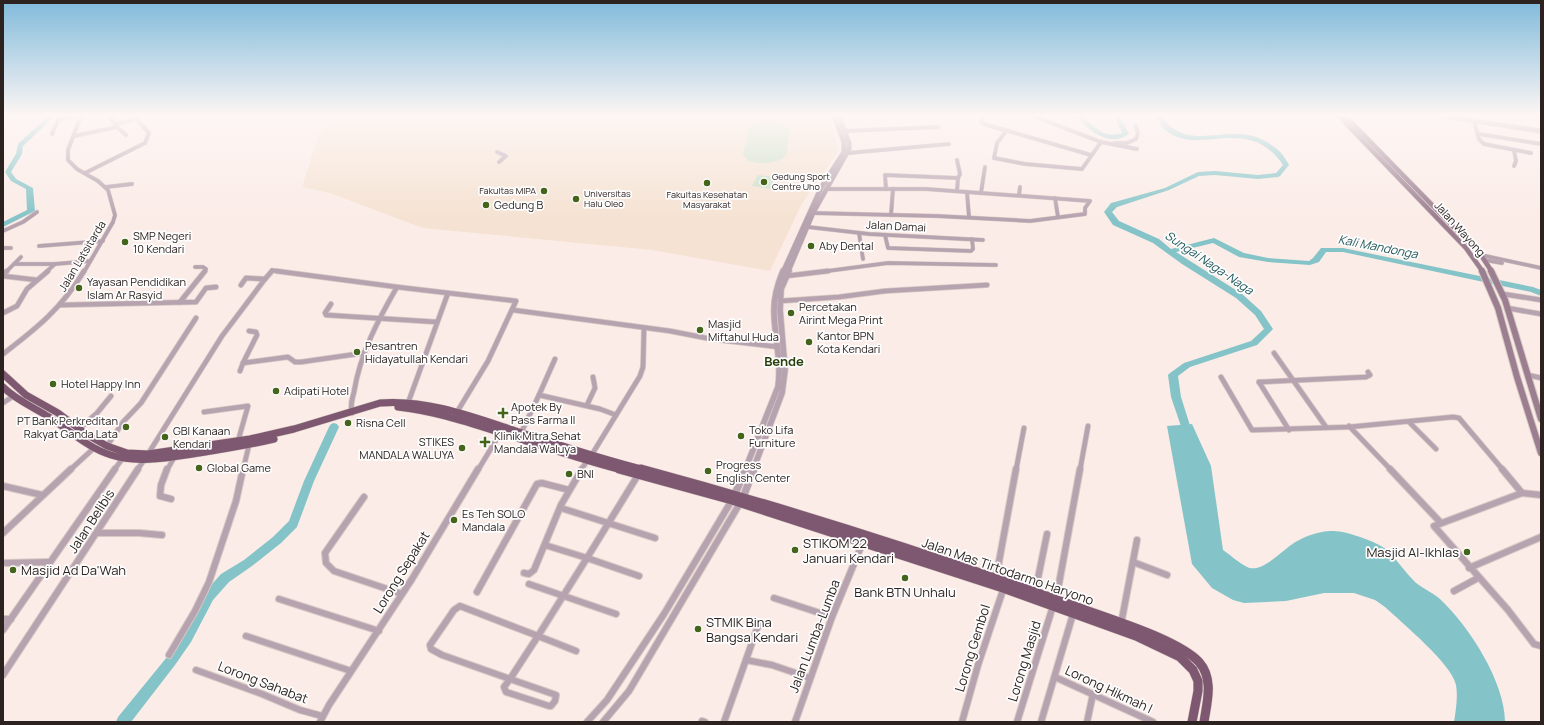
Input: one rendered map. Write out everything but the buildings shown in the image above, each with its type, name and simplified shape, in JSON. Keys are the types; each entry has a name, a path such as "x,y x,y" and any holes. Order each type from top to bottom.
{"highway":[{"path":"3,374 26,395 58,413 79,429 107,446 127,453 146,456 175,456 238,441 294,430 352,413 376,408 405,408 477,421 521,433 589,459"},
{"path":"3,387 12,397 42,413 94,448 123,458 249,444 296,434 380,403 408,403 457,412 500,432 589,459 737,499"},
{"path":"600,462 638,475 737,499"},
{"name":"Jalan Mas Tirtodarmo Haryono","path":"737,499 864,539 1121,624 1183,648 1200,663 1208,679 1209,689 1204,722"},
{"name":"Jalan Mas Tirtodarmo Haryono","path":"864,539 996,578 1004,585 1035,593 1073,614 1136,636 1180,657 1187,662 1198,681 1198,691 1192,722"}],"main road":[{"name":"Jalan Wayong","path":"1373,150 1466,248 1487,281 1501,318 1541,453"},
{"name":"Jalan Wayong","path":"1379,150 1485,260 1503,294 1541,419"},
{"path":"1530,416 1541,419"}],"street":[{"path":"68,150 67,159 71,165 102,182 106,187 132,184"},
{"path":"85,173 131,150"},
{"path":"603,722 633,684 737,499 776,402 785,370 780,300 781,289 790,260 820,188 844,150"},
{"path":"587,722 607,700 660,621 737,499 776,402 780,375 774,300 779,281 808,227 813,213 849,150"},
{"path":"848,154 890,150"},
{"path":"996,150 994,158 996,159 1078,170 1085,166 1095,150"},
{"path":"1073,150 1091,155"},
{"path":"1514,166 1516,160 1514,150 1531,153"},
{"path":"497,152 506,156 499,162"},
{"path":"957,160 960,174 958,178 957,191"},
{"path":"981,193 985,167"},
{"path":"886,189 886,175 958,178"},
{"name":"Jalan Latsitarda","path":"3,354 32,332 61,305 77,284 103,241 115,215 106,187"},
{"path":"1019,195 1020,187"},
{"path":"813,213 968,217 1030,221 1085,214 1085,208 1090,201 957,191 820,188"},
{"path":"892,215 893,189"},
{"path":"967,192 968,217"},
{"path":"1055,198 1058,217"},
{"path":"3,231 23,222 37,212"},
{"name":"Jalan Damai","path":"808,227 885,235 983,240"},
{"path":"859,233 863,259"},
{"path":"885,235 888,248 972,252 972,239"},
{"path":"39,246 103,241"},
{"path":"3,248 12,248"},
{"path":"1481,255 1541,268"},
{"path":"3,275 21,257"},
{"path":"1485,260 1541,272"},
{"path":"14,264 55,264 90,261"},
{"path":"786,276 894,263 996,265"},
{"path":"3,313 18,306 25,292 55,264"},
{"path":"180,302 206,269 203,267 195,267"},
{"path":"240,285 246,278 265,279 272,270 397,287 514,300 516,302 513,310 488,361 457,412"},
{"path":"3,275 38,280"},
{"name":"Jalan Belibis","path":"3,675 97,534 222,336 265,279"},
{"path":"780,300 844,296 885,290 987,285"},
{"path":"61,305 196,302 206,288 216,287"},
{"path":"352,413 356,372 379,318 397,287"},
{"path":"408,403 448,293"},
{"path":"1503,294 1541,300"},
{"path":"331,304 326,310 326,315 437,322"},
{"path":"1507,308 1541,314"},
{"path":"513,310 778,347"},
{"path":"107,446 123,422 141,403 196,318"},
{"path":"524,573 529,574 536,564 569,490 641,373 644,328"},
{"path":"240,370 257,335 256,332 249,331"},
{"path":"244,363 288,357 295,362 301,362 364,353"},
{"path":"1274,353 1326,427"},
{"path":"521,433 540,395 555,359"},
{"path":"1289,430 1259,382 1366,377 1370,375 1368,372"},
{"path":"1528,375 1541,378"},
{"path":"587,405 595,388 593,377"},
{"path":"1221,377 1251,430 1289,430 1409,422 1450,416 1459,418 1522,493"},
{"path":"540,395 587,405 616,415"},
{"path":"79,429 97,413 111,396"},
{"path":"3,404 12,397"},
{"path":"204,412 248,406 238,441"},
{"path":"1409,422 1436,449"},
{"name":"Lorong Masjid","path":"1017,722 1055,603 1088,426"},
{"path":"1349,426 1441,523"},
{"path":"996,578 1024,428"},
{"name":"Lorong Sepakat","path":"321,719 402,594 500,432"},
{"path":"169,655 195,611 209,582 236,501 249,444"},
{"path":"3,532 94,448"},
{"path":"171,499 160,496 160,490 164,476 175,456"},
{"path":"3,630 123,458"},
{"path":"576,651 538,636 460,606 454,610 430,645 431,649 442,655 510,679 556,694 555,701 552,706 506,692 504,687 510,679 538,636 564,596 607,523 638,475"},
{"path":"477,592 537,484 542,483 569,490"},
{"path":"3,486 42,495"},
{"path":"1541,495 1522,493 1434,526 1478,578 1508,610 1534,644 1541,646"},
{"path":"364,497 326,553 324,559 334,571 402,594"},
{"path":"564,509 655,538"},
{"path":"97,534 139,533 162,535"},
{"path":"1035,593 1047,534"},
{"path":"1470,568 1541,536"},
{"name":"Jalan Lumba-Lumba","path":"795,722 832,617 864,539"},
{"path":"1121,624 1137,540"},
{"path":"548,546 639,576"},
{"path":"6,562 50,562"},
{"path":"1133,562 1167,575"},
{"path":"1454,591 1478,578"},
{"path":"529,584 616,614"},
{"name":"Lorong Gembol","path":"962,722 978,665 1004,585"},
{"path":"774,598 832,617"},
{"path":"279,599 378,631"},
{"path":"1041,722 1073,614"},
{"path":"3,619 11,619"},
{"path":"724,722 759,623"},
{"path":"246,636 351,671"},
{"path":"746,660 772,665 810,678"},
{"name":"Lorong Sahabat","path":"196,670 262,694 321,719"},
{"name":"Lorong Hikmah I","path":"1055,677 1153,722"},
{"path":"1087,722 1092,694"}],"shaded area":[{"name":"Universitas Halu Oleo","path":"314,150 839,151 801,205 770,271 652,250 423,228 330,193 302,187"}],"green space":[{"path":"744,150 787,150 786,156 777,161 768,163 748,161 743,154"},
{"name":"Gedung Sport Centre Uho","path":"758,175 777,177 771,189 752,186"}],"water":[{"path":"1192,424 1211,466 1223,550 1244,565 1250,568 1255,568 1266,564 1300,539 1329,531 1346,533 1369,540 1383,547 1415,582 1434,594 1451,610 1473,639 1492,673 1499,690 1505,722 1454,722 1457,694 1456,685 1446,666 1425,644 1385,607 1375,600 1354,593 1324,593 1286,601 1244,603 1233,600 1212,588 1192,564 1167,426"}],"waterway":[{"path":"3,225 31,211 29,188 13,180 8,172 19,154 19,150"},
{"name":"Sungai Naga-Naga","path":"1188,435 1176,397 1173,375 1187,365 1254,343 1269,329 1258,313 1239,296 1185,262 1156,241 1116,223 1108,212 1114,205 1167,189 1198,174 1215,173 1258,177 1278,175 1286,165 1277,152 1273,150"},
{"name":"Kali Mandonga","path":"1171,251 1214,240 1242,255 1268,260 1310,263 1316,260 1324,250 1343,250 1533,290 1541,293"},
{"path":"123,722 171,661 187,638 209,596 225,578 248,563 277,540 293,524 309,481 334,427"}],"place":[{"name":"Gedung Sport Centre Uho","path":"764,182"},
{"name":"Fakultas Kesehatan Masyarakat","path":"707,183"},
{"name":"Fakultas MIPA","path":"544,191"},
{"name":"Universitas Halu Oleo","path":"576,199"},
{"name":"Gedung B","path":"486,205"},
{"name":"SMP Negeri 10 Kendari","path":"125,242"},
{"name":"Aby Dental","path":"811,246"},
{"name":"Yayasan Pendidikan Islam Ar Rasyid","path":"79,288"},
{"name":"Percetakan Airint Mega Print","path":"791,313"},
{"name":"Masjid Miftahul Huda","path":"700,330"},
{"name":"Kantor BPN Kota Kendari","path":"809,342"},
{"name":"Pesantren Hidayatullah Kendari","path":"357,352"},
{"name":"Hotel Happy Inn","path":"53,384"},
{"name":"Adipati Hotel","path":"276,391"},
{"name":"Apotek By Pass Farma II","path":"503,413"},
{"name":"Risna Cell","path":"348,423"},
{"name":"PT Bank Perkreditan Rakyat Ganda Lata","path":"126,427"},
{"name":"Toko Lifa Furniture","path":"741,436"},
{"name":"GBI Kanaan Kendari","path":"165,437"},
{"name":"Klinik Mitra Sehat Mandala Waluya","path":"485,442"},
{"name":"STIKES MANDALA WALUYA","path":"462,448"},
{"name":"Global Game","path":"199,468"},
{"name":"Progress English Center","path":"708,471"},
{"name":"BNI","path":"569,474"},
{"name":"Es Teh SOLO Mandala","path":"454,520"},
{"name":"STIKOM 22 Januari Kendari","path":"795,550"},
{"name":"Masjid Al-Ikhlas","path":"1467,552"},
{"name":"Masjid Ad Da'Wah","path":"13,570"},
{"name":"Bank BTN Unhalu","path":"905,578"},
{"name":"STMIK Bina Bangsa Kendari","path":"698,629"}],"district":[{"name":"Bende","path":"784,361"}]}
